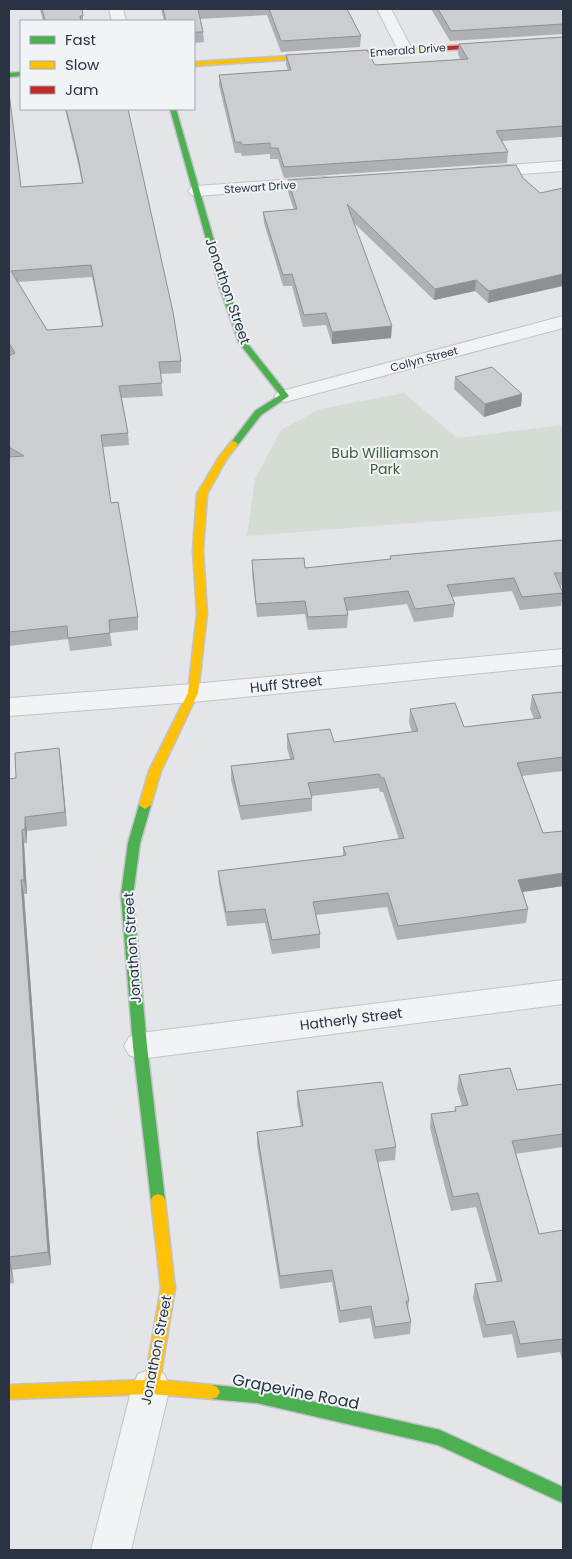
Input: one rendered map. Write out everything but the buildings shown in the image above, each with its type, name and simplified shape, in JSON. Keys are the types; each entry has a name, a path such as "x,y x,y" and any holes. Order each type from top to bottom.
{"street":[{"path":"384,9 405,50"},
{"name":"Emerald Drive","path":"195,64 563,41"},
{"name":"Jonathon Street","path":"111,1550 151,1386 168,1288 140,1046 127,895 134,843 156,771 193,693 202,614 198,550 202,494 222,459 258,413 285,396 243,343 224,289 173,110"},
{"path":"464,173 563,166"},
{"name":"Stewart Drive","path":"197,191 346,181"},
{"name":"Collyn Street","path":"285,396 563,322"},
{"name":"Huff Street","path":"9,707 193,693 563,657"},
{"name":"Hatherly Street","path":"140,1046 563,992"},
{"name":"Grapevine Road","path":"9,1392 151,1386 257,1396 440,1438 563,1495"}],"green space":[{"name":"Bub Williamson Park","path":"404,393 457,438 563,425 563,511 247,536 255,479 281,430 320,409"}],"traffic: fast":[{"path":"9,75 20,74"},
{"path":"173,110 224,289 243,343 285,396 258,413 234,444"},
{"path":"145,805 134,843 127,895 140,1046 158,1200"},
{"path":"212,1392 257,1396 440,1438 563,1495"}],"traffic: slow":[{"path":"195,64 432,49"},
{"path":"145,805 155,771 193,693 202,614 198,550 202,494 222,459 234,444"},
{"path":"151,1387 168,1288 158,1200"},
{"path":"9,1392 151,1387 212,1392"}],"traffic: jam":[{"path":"432,49 563,41"}]}
